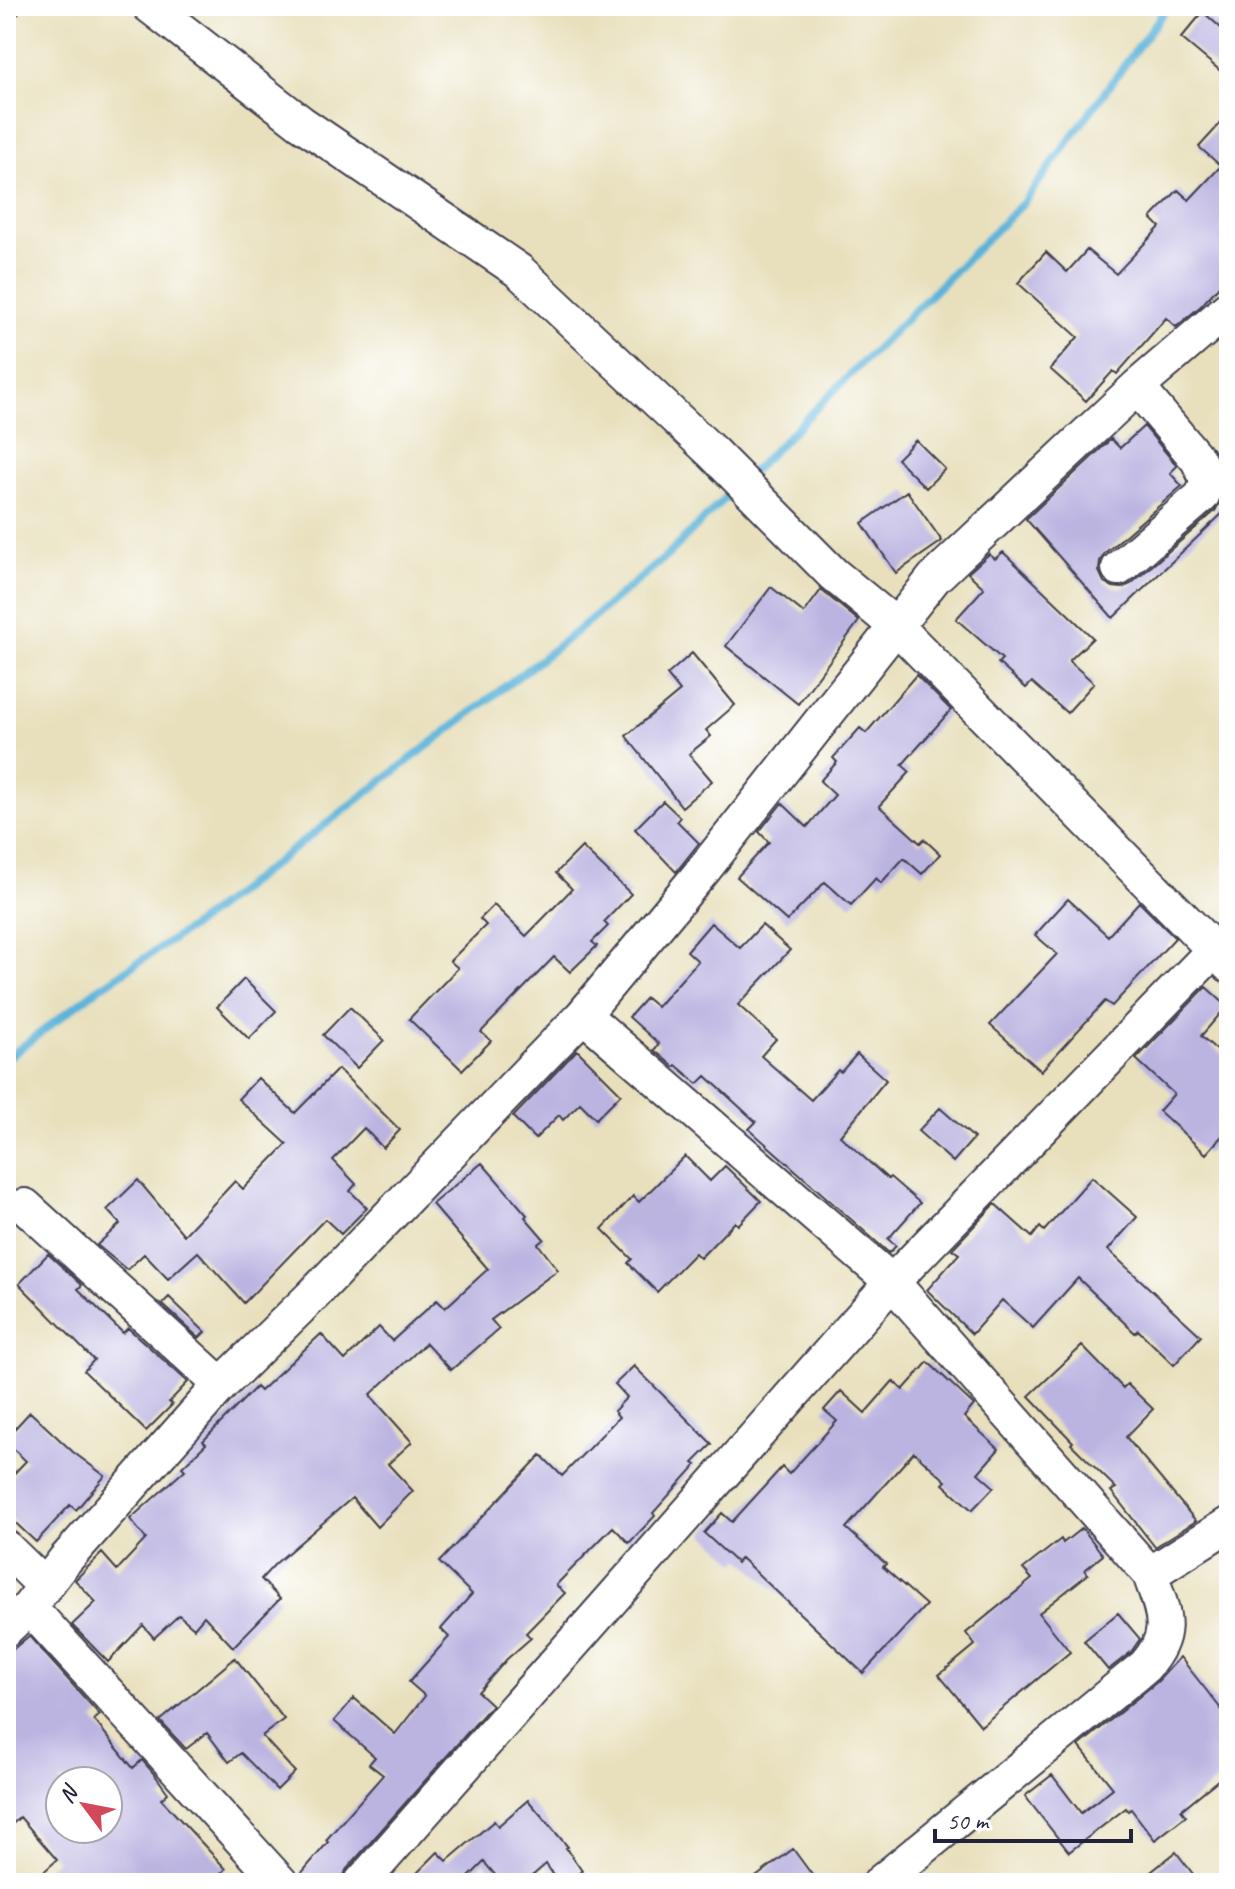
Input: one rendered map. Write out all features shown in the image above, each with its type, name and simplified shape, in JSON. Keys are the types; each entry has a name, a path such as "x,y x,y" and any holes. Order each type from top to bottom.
{"street":[{"path":"150,6 301,123 519,271 712,452 833,574 895,625 1221,958 892,1282 361,1883"},
{"path":"27,1608 65,1560 221,1385 312,1296 583,1015 705,868 934,578 1137,387 1229,308"},
{"path":"1119,568 1202,496 1208,481 1198,460 1137,387"},
{"path":"583,1015 892,1282 1150,1574 1165,1619 1159,1650 1145,1666 880,1883"},
{"path":"25,1206 221,1385"},
{"path":"1150,1574 1229,1524"},
{"path":"6,1548 27,1608 281,1883"}],"path":[{"path":"6,26 23,6"}],"building":[{"path":"1203,12 1229,35 1229,78 1181,38"},
{"path":"1229,114 1229,275 1201,306 1176,327 1166,318 1117,374 1113,371 1086,401 1050,369 1078,337 1018,283 1046,252 1067,272 1087,250 1116,274 1160,227 1151,218 1178,190 1189,200 1221,166 1199,147"},
{"path":"1144,426 1177,466 1170,473 1182,486 1105,553 1099,571 1104,582 1122,588 1131,584 1215,511 1227,488 1229,473 1229,507 1113,618 1026,519 1111,439 1120,448"},
{"path":"916,440 945,469 926,488 897,459"},
{"path":"907,491 942,541 896,573 862,523"},
{"path":"1003,552 1093,638 1069,661 1094,683 1067,713 1032,682 1026,688 998,663 1002,659 956,619 984,588 968,573 989,554 995,559"},
{"path":"771,587 804,613 821,590 859,621 798,704 726,646"},
{"path":"692,653 735,705 706,730 711,736 689,754 712,781 682,807 626,736 680,691 667,675"},
{"path":"916,675 951,710 902,765 910,772 879,806 920,843 924,839 940,854 922,874 904,858 881,883 876,878 851,905 825,882 787,921 737,877 769,842 759,832 782,803 807,827 835,795 820,781 837,762 833,758 860,728 866,733"},
{"path":"663,801 680,817 677,821 699,843 676,872 635,829"},
{"path":"582,847 631,894 604,922 608,926 592,942 597,946 570,972 554,957 481,1032 491,1041 462,1070 409,1019 458,968 450,961 486,925 480,919 494,905 526,936 572,889 556,873"},
{"path":"1068,899 1108,936 1139,902 1175,938 1112,1006 1105,1001 1041,1071 990,1025 1057,954 1035,935"},
{"path":"711,923 740,948 762,925 790,950 738,1005 776,1039 761,1056 811,1100 857,1054 886,1080 840,1136 920,1203 888,1239 896,1246 889,1253 749,1129 756,1122 706,1076 698,1084 676,1065 674,1067 654,1050 659,1044 629,1017 646,998 657,1007 698,961 687,951"},
{"path":"244,979 276,1011 249,1039 217,1007"},
{"path":"1206,987 1227,1006 1201,1036 1229,1061 1229,1128 1206,1154 1159,1111 1174,1094 1136,1059"},
{"path":"350,1007 384,1040 357,1068 323,1035"},
{"path":"577,1050 621,1094 596,1119 580,1103 563,1120 559,1115 535,1139 513,1117"},
{"path":"338,1069 400,1130 383,1148 364,1128 333,1160 356,1184 350,1191 367,1208 341,1234 325,1219 244,1303 198,1252 168,1279 144,1254 127,1270 97,1245 120,1224 107,1210 138,1180 184,1235 235,1181 243,1189 287,1144 238,1099 258,1078 295,1113"},
{"path":"940,1108 974,1138 953,1162 918,1131"},
{"path":"685,1156 710,1181 725,1166 761,1201 738,1225 735,1222 700,1258 695,1253 657,1292 628,1263 632,1259 602,1229 633,1196 639,1202"},
{"path":"482,1163 527,1215 525,1217 544,1239 538,1244 558,1270 491,1320 499,1329 451,1370 426,1343 370,1395 412,1442 388,1464 413,1491 377,1527 352,1498 275,1564 261,1579 280,1599 233,1647 204,1616 194,1628 179,1615 154,1638 143,1625 108,1662 72,1625 96,1602 75,1580 102,1553 117,1570 146,1539 130,1519 185,1470 182,1467 206,1444 203,1441 256,1387 260,1391 321,1334 345,1360 379,1327 392,1341 437,1300 445,1308 488,1269 432,1204"},
{"path":"1092,1177 1137,1217 1108,1250 1201,1336 1174,1365 1138,1330 1135,1333 1078,1278 1033,1328 1002,1300 972,1334 927,1290 959,1254 952,1249 995,1204 1032,1237 1040,1227 1044,1231"},
{"path":"48,1254 82,1285 78,1289 123,1333 128,1328 188,1382 169,1402 172,1405 146,1431 84,1371 94,1360 19,1284"},
{"path":"169,1297 205,1332 199,1338 162,1304"},
{"path":"1082,1346 1123,1388 1127,1384 1153,1409 1126,1437 1196,1521 1155,1547 1111,1491 1116,1488 1071,1444 1073,1442 1029,1396"},
{"path":"928,1362 974,1405 964,1417 999,1449 978,1473 994,1487 972,1510 914,1452 846,1528 886,1564 883,1567 926,1605 863,1673 741,1558 737,1563 704,1533 722,1513 732,1522 782,1467 789,1474 837,1421 824,1410 841,1391 865,1413 893,1381 903,1390"},
{"path":"634,1366 712,1444 653,1513 655,1516 629,1543 613,1527 556,1585 565,1593 526,1633 531,1638 507,1659 478,1692 492,1705 346,1870 342,1883 300,1883 299,1876 328,1842 326,1840 383,1775 369,1764 375,1757 334,1721 354,1698 395,1734 425,1696 409,1682 449,1637 441,1629 472,1594 439,1562 541,1455 562,1476 619,1417 614,1411 627,1397 615,1384"},
{"path":"30,1412 73,1452 105,1476 76,1510 70,1505 36,1542 6,1514 6,1482 26,1461 6,1442 6,1438"},
{"path":"1082,1528 1103,1555 1085,1570 1088,1574 1039,1613 1070,1652 981,1726 939,1675 975,1645 966,1633 1032,1579 1023,1569 1061,1539 1063,1543"},
{"path":"1118,1613 1140,1639 1131,1652 1108,1670 1084,1641"},
{"path":"29,1636 100,1715 94,1720 133,1768 142,1760 155,1775 168,1793 161,1799 226,1869 211,1883 31,1883 57,1860 44,1845 124,1845 124,1765 44,1765 44,1845 20,1817 6,1830 6,1655"},
{"path":"1180,1657 1229,1719 1229,1771 1181,1810 1186,1816 1155,1840 1131,1809 1128,1811 1126,1808 1069,1852 1025,1796 1052,1775 1081,1813 1113,1788 1079,1746 1158,1681"},
{"path":"235,1658 284,1719 262,1736 295,1772 277,1790 241,1753 229,1762 207,1733 186,1749 160,1721"},
{"path":"528,1800 568,1847 582,1871 559,1883 546,1864 524,1883 502,1883 484,1862 466,1880 469,1883 407,1883 438,1852 447,1861 494,1821 498,1826"},
{"path":"793,1849 818,1883 748,1883"},
{"path":"1176,1852 1200,1883 1137,1883"}],"waterway":[{"path":"748,476 1024,202 1168,6"},
{"path":"6,1059 98,989 196,924 572,635 667,556 735,488"}]}
